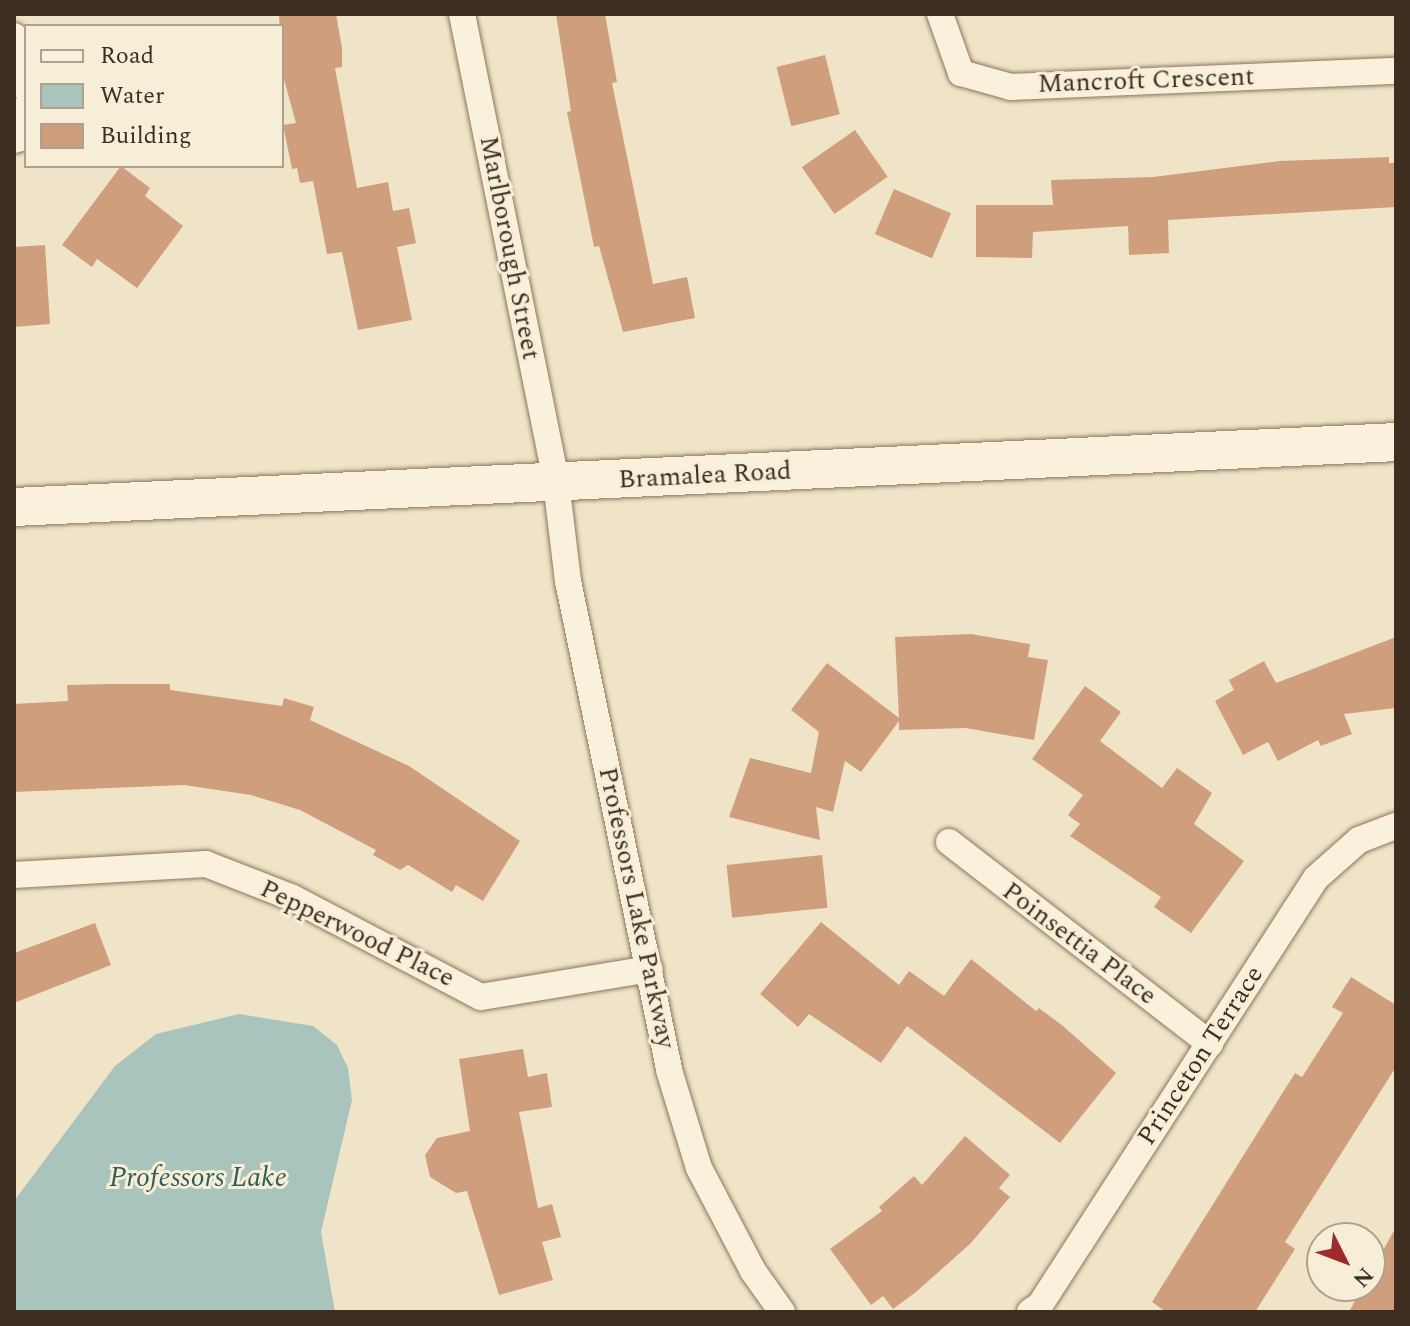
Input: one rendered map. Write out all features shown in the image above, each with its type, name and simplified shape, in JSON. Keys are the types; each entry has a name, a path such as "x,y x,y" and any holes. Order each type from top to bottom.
{"main road":[{"name":"Bramalea Road","path":"14,507 1396,442"}],"street":[{"name":"Marlborough Street","path":"462,14 556,482"},
{"name":"Mancroft Crescent","path":"940,14 961,73 1011,87 1396,71"},
{"path":"14,36 24,80"},
{"path":"14,140 21,138 24,119"},
{"name":"Professors Lake Parkway","path":"556,482 568,581 669,1070 699,1168 753,1271 782,1312"},
{"name":"Princeton Terrace","path":"1030,1312 1040,1305 1316,878 1359,840 1396,826"},
{"name":"Poinsettia Place","path":"949,842 1210,1044"},
{"name":"Pepperwood Place","path":"14,875 206,864 293,898 481,997 650,969"}],"water":[{"name":"Professors Lake","path":"239,1014 313,1026 337,1045 348,1068 352,1100 321,1232 335,1312 14,1312 14,1201 115,1066 156,1034"}],"building":[{"path":"279,14 336,14 342,67 335,68 357,188 388,182 393,211 409,208 416,243 397,247 412,320 358,330 342,252 327,254 313,181 300,183 297,168 292,169 284,125 296,123 284,79 284,24 280,24"},
{"path":"556,14 605,14 617,82 612,83 653,284 687,277 695,318 623,332 599,246 594,247 567,112 571,111"},
{"path":"825,55 840,114 791,126 776,67"},
{"path":"855,130 888,177 834,214 802,167"},
{"path":"1389,157 1389,163 1396,163 1396,207 1168,220 1169,253 1129,255 1128,226 1033,232 1032,258 976,257 976,205 1053,205 1051,180 1153,177 1280,161"},
{"path":"120,168 150,188 145,196 183,226 137,288 97,259 92,267 62,245"},
{"path":"894,189 951,213 932,258 875,234"},
{"path":"45,245 50,324 14,327 14,247"},
{"path":"971,634 1030,644 1028,657 1048,660 1034,740 966,728 899,730 899,721 861,772 845,761 833,812 816,807 820,840 729,817 750,758 811,773 819,732 791,710 827,663 899,718 895,637"},
{"path":"1396,637 1396,708 1344,714 1352,734 1321,746 1318,740 1278,761 1268,742 1243,755 1215,701 1234,690 1229,680 1264,661 1276,683"},
{"path":"170,684 170,690 282,706 284,698 314,707 310,720 409,766 520,841 483,901 456,885 452,892 408,865 400,870 373,855 376,850 300,810 251,795 184,785 14,792 14,704 68,701 67,685"},
{"path":"1085,686 1121,712 1100,741 1162,788 1177,768 1212,793 1194,824 1244,861 1191,933 1154,907 1161,897 1070,836 1080,824 1068,815 1083,795 1032,759"},
{"path":"822,855 828,908 732,918 727,865"},
{"path":"821,922 899,985 909,971 944,996 971,959 1036,1011 1039,1008 1063,1026 1116,1073 1060,1143 907,1026 881,1063 809,1014 798,1027 760,994"},
{"path":"95,923 111,965 14,1003 14,953"},
{"path":"1351,977 1396,1005 1396,1067 1285,1242 1295,1249 1255,1312 1166,1312 1152,1302 1295,1073 1302,1077 1343,1013 1332,1007"},
{"path":"523,1049 528,1077 547,1073 552,1107 519,1112 538,1208 552,1204 561,1237 542,1242 553,1280 499,1295 467,1191 456,1193 430,1177 425,1155 437,1138 470,1131 459,1059"},
{"path":"965,1136 1010,1175 999,1188 1010,1197 971,1243 916,1292 893,1309 883,1296 871,1305 830,1249 882,1211 879,1207 914,1176 922,1185"},
{"path":"1396,1227 1396,1312 1349,1312 1354,1302 1386,1302 1386,1245"}]}
